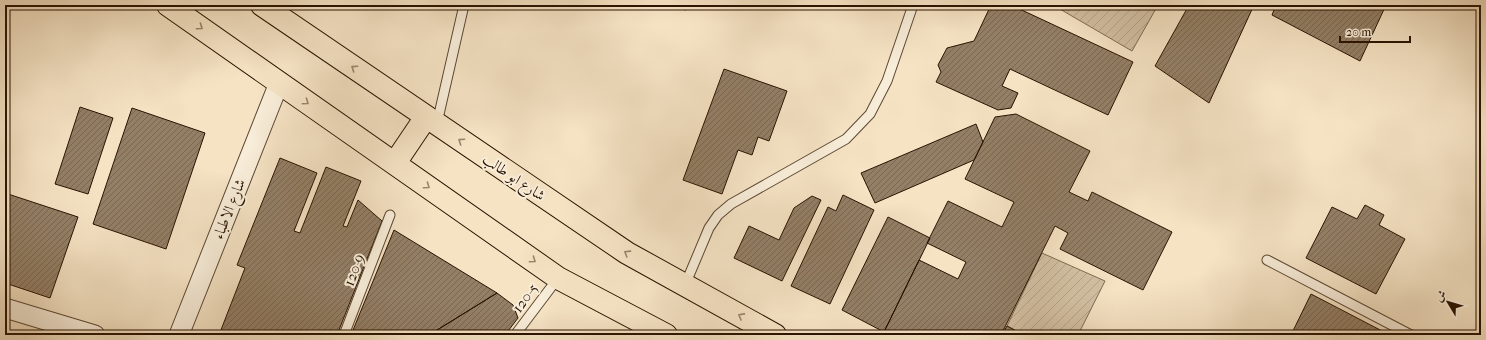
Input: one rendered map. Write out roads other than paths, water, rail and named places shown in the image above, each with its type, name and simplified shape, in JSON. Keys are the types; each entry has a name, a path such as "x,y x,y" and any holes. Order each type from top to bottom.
{"main road":[{"path":"168,5 558,278 666,335"},
{"name":"شارع ابو طالب","path":"264,6 627,253 775,335"},
{"path":"395,163 432,121"}],"street":[{"name":"شارع الاطباء","path":"178,335 279,83"},
{"path":"5,308 95,335"}],"lane":[{"path":"432,121 464,5"},
{"path":"684,285 709,228 718,216 731,204 846,139 870,114 887,82 913,5"},
{"name":"120-9","path":"344,335 390,215"},
{"path":"1267,260 1411,335"},
{"name":"120-5","path":"515,335 558,278"}]}
